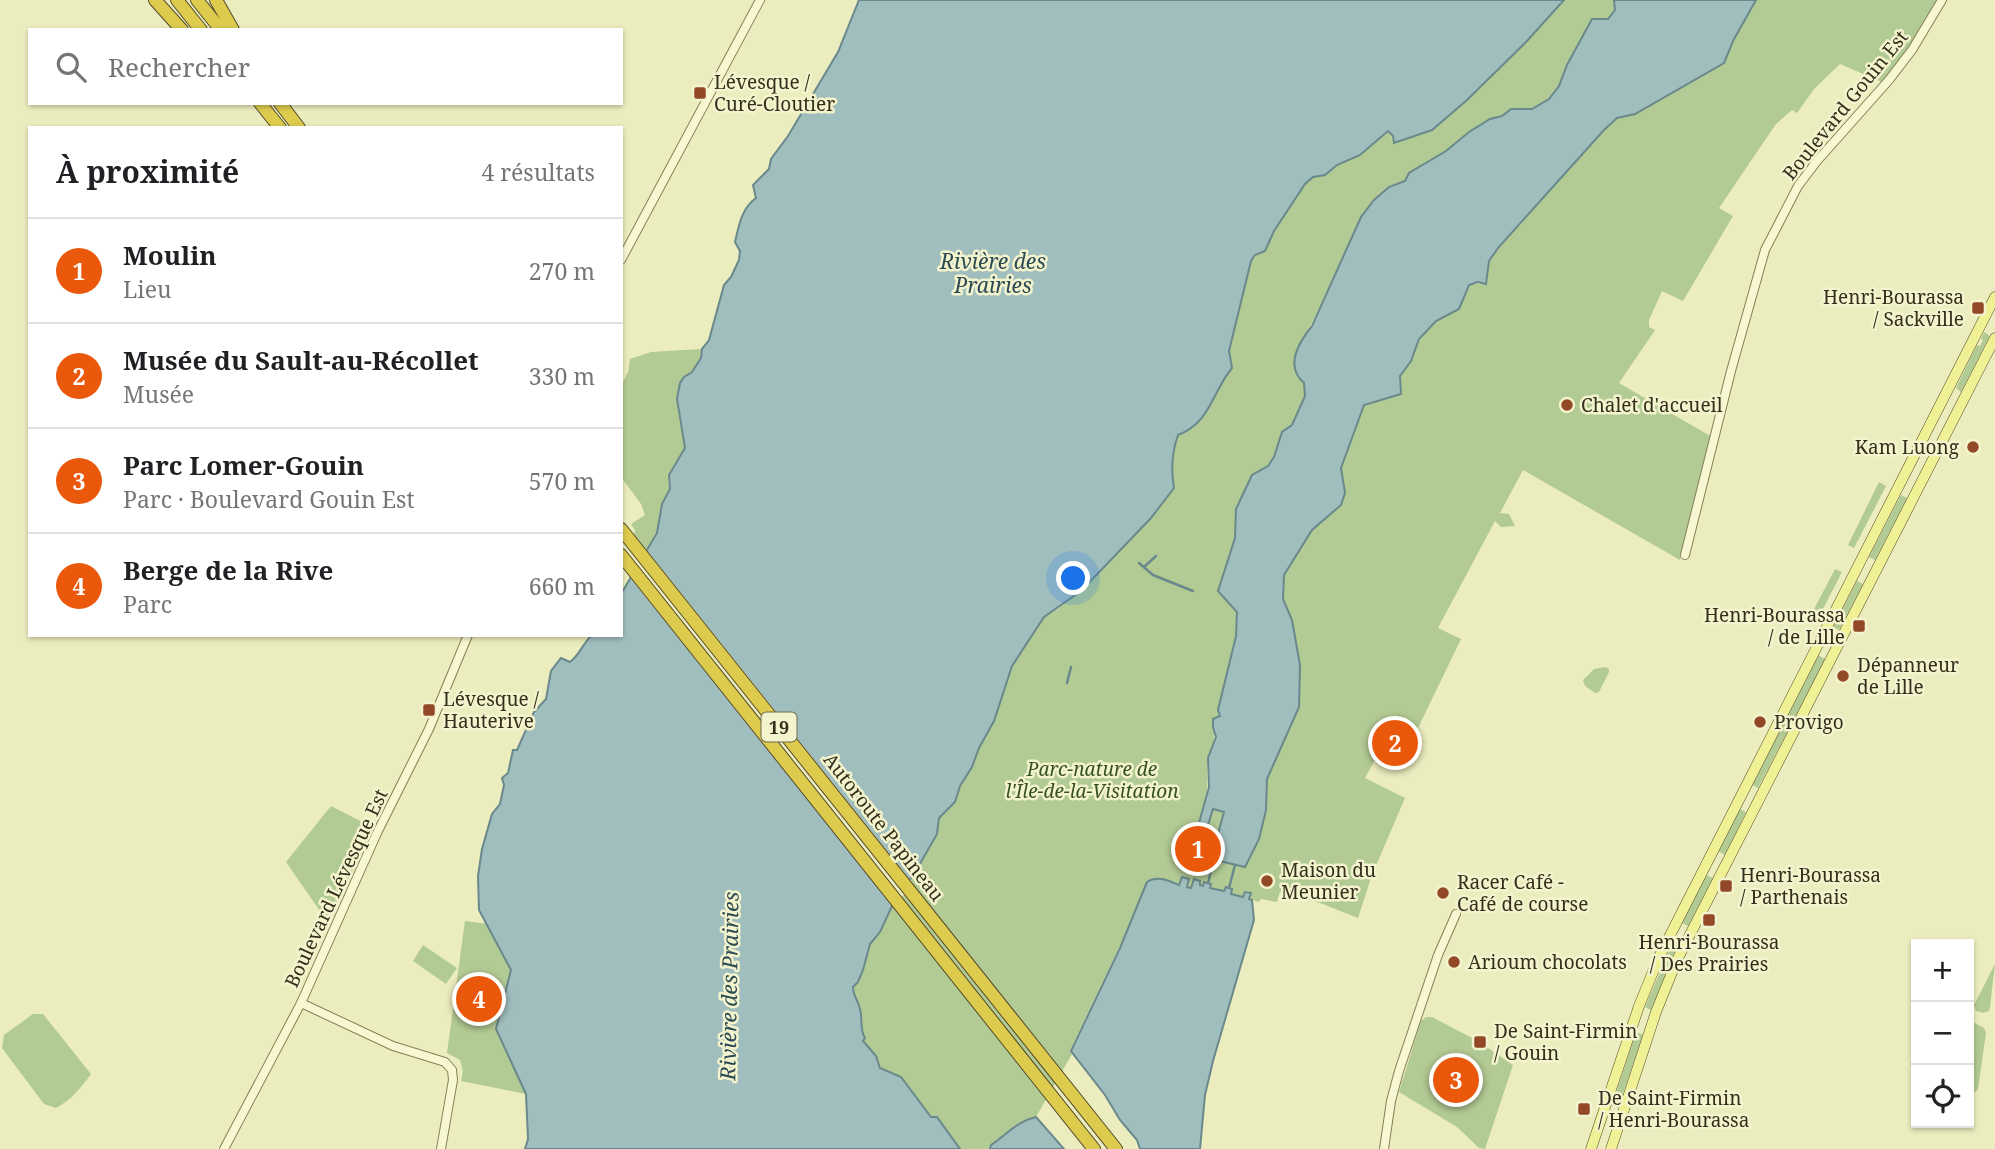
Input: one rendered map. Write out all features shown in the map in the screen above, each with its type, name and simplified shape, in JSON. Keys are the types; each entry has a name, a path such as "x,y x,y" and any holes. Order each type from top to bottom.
{"highway":[{"path":"155,0 180,28"},
{"path":"177,0 199,28"},
{"path":"197,0 219,28"},
{"path":"216,0 232,28"},
{"path":"262,105 278,126"},
{"path":"281,105 297,126"},
{"name":"Autoroute Papineau","path":"624,532 1116,1149"},
{"name":"Autoroute Papineau","path":"623,558 1094,1149"}],"main road":[{"path":"1591,1149 1639,1006 1659,957 1995,297"},
{"path":"1611,1149 1654,1018 1677,960 1995,338"}],"street":[{"path":"623,256 760,0"},
{"name":"Boulevard Gouin Est","path":"1685,555 1734,359 1765,250 1798,186 1817,160 1889,80 1912,50 1942,0"},
{"name":"Boulevard Lévesque Est","path":"224,1149 301,1003 377,833 429,729 467,637"},
{"path":"1384,1149 1391,1101 1399,1071 1438,955 1456,914"},
{"path":"301,1003 393,1046 445,1062 452,1070 453,1080 441,1149"}],"green space":[{"name":"Parc-nature de l'Île-de-la-Visitation","path":"1564,0 1614,0 1615,10 1608,19 1595,19 1567,65 1559,86 1549,99 1532,109 1512,109 1502,116 1490,119 1446,151 1409,173 1405,180 1396,186 1344,261 1301,340 1305,396 1292,425 1282,432 1274,457 1268,466 1252,475 1237,509 1235,538 1218,591 1237,612 1236,636 1218,710 1220,716 1213,727 1205,804 1224,812 1245,867 1259,839 1266,810 1267,779 1299,707 1292,620 1283,599 1284,575 1312,530 1341,505 1345,493 1341,468 1364,405 1401,394 1400,376 1411,361 1419,339 1436,321 1459,309 1469,285 1486,283 1489,261 1498,248 1604,130 1617,118 1730,48 1756,0 1940,0 1910,53 1882,82 1840,64 1814,89 1797,113 1792,110 1776,124 1719,208 1733,216 1683,301 1662,291 1649,320 1649,327 1655,330 1619,383 1712,437 1680,560 1523,470 1500,513 1509,514 1515,526 1501,527 1495,521 1438,628 1461,639 1404,757 1382,747 1365,778 1405,798 1372,875 1358,918 1320,903 1280,892 1277,902 1261,899 1259,902 1249,899 1251,894 1244,897 1231,894 1232,889 1224,892 1210,888 1211,884 1199,885 1195,880 1191,889 1187,887 1189,879 1182,877 1180,885 1160,879 1140,903 1073,1044 1072,1054 1036,1117 1013,1128 991,1145 990,1149 960,1149 937,1118 931,1118 901,1078 881,1068 863,1041 865,1038 861,1013 853,987 863,970 870,944 880,932 892,906 937,834 939,818 955,802 960,786 994,721 1012,666 1044,617 1081,591 1151,518 1173,489 1173,462 1178,435 1202,415 1232,368 1229,351 1251,261 1268,245 1274,231 1305,184 1313,177 1325,175 1337,165 1360,155 1389,131 1394,143 1432,130 1526,42"},
{"path":"1984,332 1989,337 1961,392 1956,388 1977,345 1980,346 1983,340 1981,339"},
{"path":"702,349 698,363 679,387 679,414 685,448 672,468 668,482 670,489 662,504 657,533 647,551 634,535 635,530 631,524 645,515 641,504 623,480 623,382 630,359 651,352"},
{"path":"1879,482 1886,486 1854,548 1848,545"},
{"path":"1901,495 1907,498 1875,560 1869,557"},
{"path":"1835,569 1842,572 1818,614 1818,619 1811,615"},
{"path":"1857,581 1863,584 1839,630 1833,627"},
{"path":"1818,655 1825,659 1758,788 1752,785"},
{"path":"1605,667 1609,672 1599,692 1595,693 1585,686 1583,680 1594,669"},
{"path":"331,806 374,828 327,921 286,862"},
{"path":"1740,809 1746,812 1725,855 1718,851"},
{"path":"1706,875 1713,878 1688,926 1682,923"},
{"path":"465,921 487,924 511,970 496,1029 526,1094 461,1081 463,1071 460,1060 447,1053"},
{"path":"1675,937 1680,940 1651,1010 1645,1007"},
{"path":"423,945 457,968 446,984 413,961"},
{"path":"1995,964 1989,1011 1976,1011 1974,1005"},
{"path":"33,1014 43,1014 91,1074 75,1093 56,1108 44,1104 2,1048 4,1035"},
{"path":"1432,1017 1478,1041 1513,1065 1485,1149 1479,1148 1457,1127 1399,1092 1421,1021"},
{"path":"1974,1023 1984,1028 1986,1033 1978,1089 1975,1092"},
{"path":"1636,1032 1643,1035 1618,1108 1612,1106"}],"water":[{"name":"Rivière des Prairies","path":"859,0 1564,0 1526,42 1432,130 1394,143 1393,136 1388,131 1360,155 1337,165 1325,175 1313,177 1305,184 1274,231 1265,251 1255,255 1251,261 1229,351 1232,368 1198,422 1178,435 1174,448 1174,488 1151,518 1081,591 1044,617 1012,666 994,721 960,786 955,802 939,818 937,834 892,906 880,932 870,944 863,970 853,987 861,1013 865,1038 863,1041 876,1056 880,1068 901,1077 931,1117 937,1117 960,1149 525,1149 528,1139 526,1094 496,1029 511,970 479,910 478,876 482,849 492,814 500,804 504,785 502,778 508,773 513,750 517,750 534,712 546,699 551,671 561,658 570,662 590,637 623,637 623,591 657,533 662,504 670,489 669,475 685,448 677,399 680,383 692,372 701,358 702,349 709,340 724,285 739,260 740,251 735,242 744,212 756,198 753,185 769,169 771,159 788,136 838,52"},
{"path":"1614,0 1756,0 1724,63 1635,114 1617,118 1604,130 1498,248 1489,261 1486,284 1478,282 1469,285 1459,309 1436,321 1419,339 1411,361 1400,376 1401,394 1364,405 1341,468 1345,493 1341,505 1312,530 1284,575 1283,599 1292,620 1300,665 1299,707 1267,779 1266,810 1259,839 1245,867 1211,859 1224,812 1213,809 1208,825 1199,823 1209,787 1208,758 1216,737 1213,719 1220,716 1218,710 1236,636 1237,612 1218,591 1235,538 1236,509 1252,475 1268,466 1274,457 1282,432 1292,425 1305,396 1304,383 1298,376 1294,362 1298,347 1312,326 1361,217 1374,200 1389,187 1405,181 1409,173 1446,151 1490,119 1502,116 1511,109 1532,109 1549,99 1559,86 1567,65 1592,19 1608,19 1615,10"},
{"path":"1182,877 1189,879 1187,887 1191,888 1194,879 1200,881 1203,886 1204,882 1211,884 1210,888 1224,891 1226,887 1232,889 1231,894 1243,897 1245,892 1251,893 1249,899 1252,900 1254,920 1213,1061 1205,1095 1200,1149 1140,1149 1137,1140 1071,1051 1120,948 1147,882 1159,879 1179,885"},
{"path":"1036,1117 1064,1149 990,1149 991,1145 1013,1128"}],"pier":[{"path":"645,548 912,882 895,908 629,576"}],"waterway":[{"path":"1144,567 1156,556"},
{"path":"1139,563 1153,575 1193,591"},
{"path":"1067,683 1071,667"},
{"path":"1208,883 1214,859"},
{"path":"1229,888 1235,865"}],"place":[{"name":"Lévesque / Curé-Cloutier","path":"700,93"},
{"name":"Henri-Bourassa / Sackville","path":"1978,308"},
{"name":"Chalet d'accueil","path":"1567,405"},
{"name":"Kam Luong","path":"1973,447"},
{"name":"Henri-Bourassa / de Lille","path":"1859,626"},
{"name":"Dépanneur de Lille","path":"1843,676"},
{"name":"Lévesque / Hauterive","path":"429,710"},
{"name":"Provigo","path":"1760,722"},
{"name":"Musée du Sault-au-Récollet","path":"1395,743"},
{"name":"Moulin","path":"1198,849"},
{"name":"Maison du Meunier","path":"1267,881"},
{"name":"Henri-Bourassa / Parthenais","path":"1726,886"},
{"name":"Racer Café - Café de course","path":"1443,893"},
{"name":"Henri-Bourassa / Des Prairies","path":"1709,920"},
{"name":"Arioum chocolats","path":"1454,962"},
{"name":"Berge de la Rive","path":"479,999"},
{"name":"De Saint-Firmin / Gouin","path":"1480,1042"},
{"name":"Parc Lomer-Gouin","path":"1456,1080"},
{"name":"De Saint-Firmin / Henri-Bourassa","path":"1584,1109"}]}
